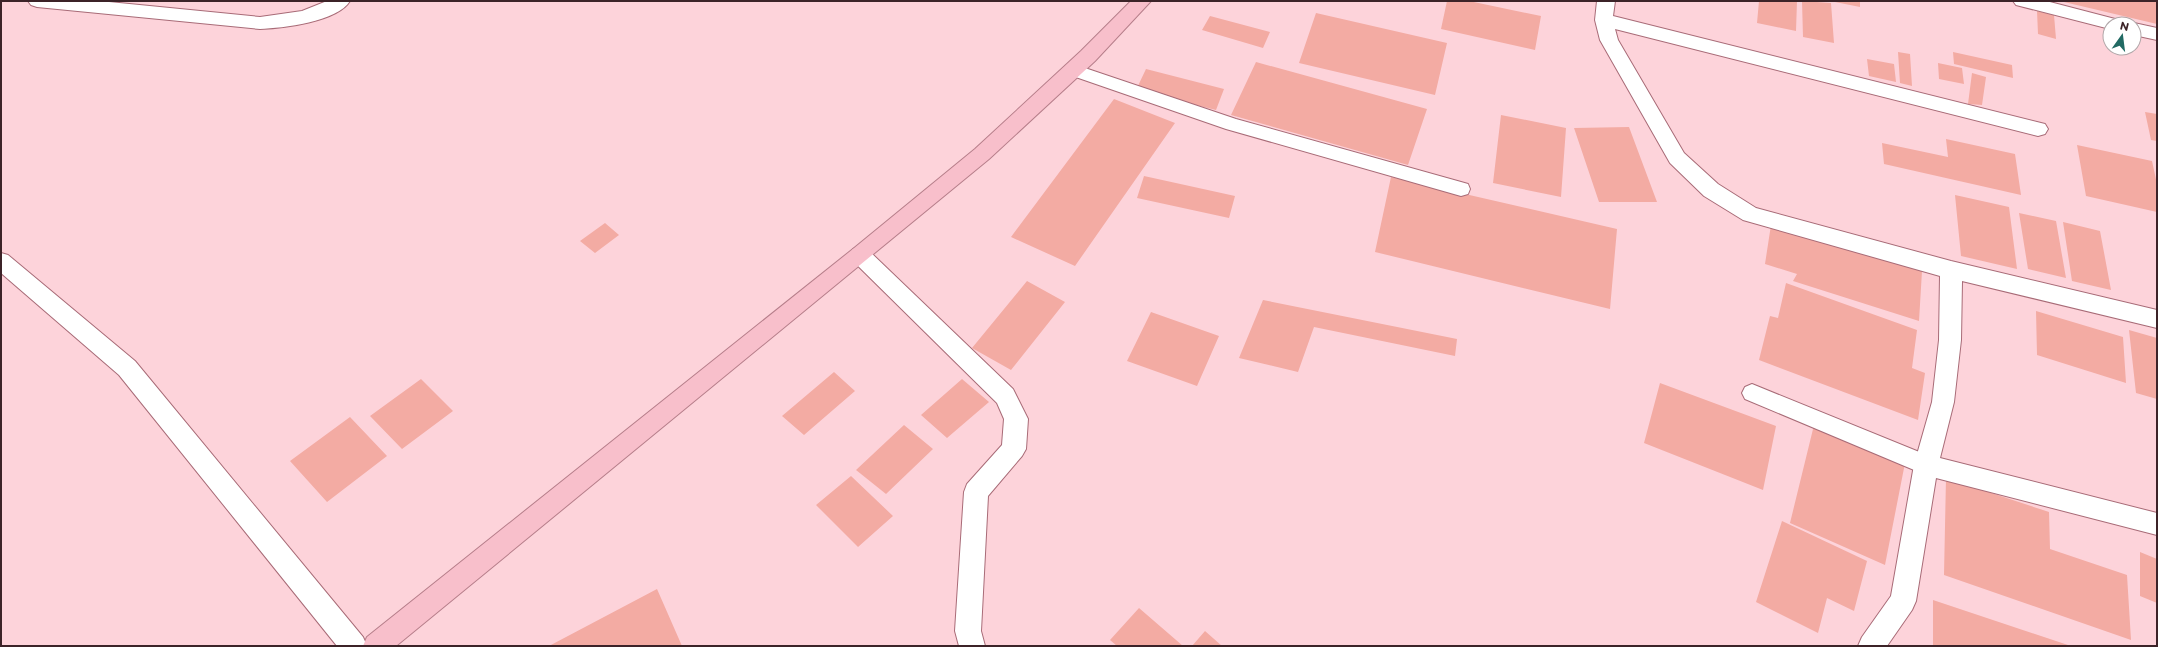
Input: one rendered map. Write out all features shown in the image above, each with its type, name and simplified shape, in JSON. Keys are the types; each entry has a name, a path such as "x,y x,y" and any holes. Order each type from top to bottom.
{"highway":[{"path":"376,646 860,255 982,154 1073,70 1142,1"}],"street":[{"path":"37,1 260,23 294,20 325,11 341,1"},
{"path":"2022,1 2045,4 2102,21"},
{"path":"2038,130 1605,10 1609,40 1677,158 1710,190 1750,214 1951,270 2157,319"},
{"path":"2142,31 2157,34"},
{"path":"860,255 1005,396 1016,419 1014,449 976,492 970,638"},
{"path":"1,261 127,368 354,646"},
{"path":"1870,646 1903,601 1926,465 1943,402 1950,340 1951,270"},
{"path":"1926,465 2157,524"}],"lane":[{"path":"1073,70 1232,124 1461,189"},
{"path":"1752,393 1926,465"}],"building":[{"path":"1447,1 1469,1 1541,16 1535,50 1441,29"},
{"path":"1759,1 1797,1 1796,31 1757,23"},
{"path":"1802,1 1831,3 1834,43 1803,37"},
{"path":"1860,1 1860,7 1835,2"},
{"path":"2157,1 2157,24 2142,20 2142,16 2123,16 2064,2"},
{"path":"2037,11 2054,15 2056,39 2038,34"},
{"path":"1316,13 1447,43 1435,95 1299,63"},
{"path":"1210,16 1270,32 1263,48 1202,30"},
{"path":"1898,52 1910,54 1912,86 1900,83"},
{"path":"1953,52 2012,65 2013,78 1954,64"},
{"path":"1867,59 1894,64 1896,82 1869,76"},
{"path":"1256,62 1427,109 1408,165 1231,115"},
{"path":"1938,63 1962,68 1964,84 1939,79"},
{"path":"1146,69 1224,89 1216,110 1136,90"},
{"path":"1972,73 1986,77 1982,105 1968,104"},
{"path":"1114,99 1175,123 1075,266 1011,237"},
{"path":"2145,112 2157,114 2157,141 2151,140"},
{"path":"1501,115 1566,128 1561,197 1493,183"},
{"path":"1629,127 1657,202 1599,202 1574,128"},
{"path":"1946,139 2015,154 2021,195 1884,164 1882,143 1948,157"},
{"path":"2077,145 2152,161 2157,184 2157,212 2086,196"},
{"path":"1144,176 1235,196 1229,218 1137,198"},
{"path":"1391,177 1617,229 1610,309 1375,252"},
{"path":"1955,195 2009,207 2017,269 1961,256"},
{"path":"2019,213 2056,221 2066,278 2028,269"},
{"path":"2063,222 2100,231 2111,290 2072,281"},
{"path":"605,223 619,235 595,253 580,241"},
{"path":"1771,225 1922,271 1919,321 1793,281 1797,274 1765,264"},
{"path":"1027,281 1065,302 1011,370 972,348"},
{"path":"1786,283 1917,330 1912,368 1925,373 1918,420 1759,360 1770,316 1778,318"},
{"path":"1263,300 1457,339 1455,356 1314,327 1298,372 1239,358"},
{"path":"2036,311 2123,337 2126,383 2037,355"},
{"path":"1151,312 1219,336 1197,386 1127,361"},
{"path":"2129,330 2157,338 2157,399 2136,393"},
{"path":"834,372 855,391 804,435 782,416"},
{"path":"421,379 453,411 402,449 370,416"},
{"path":"962,379 989,402 947,438 921,415"},
{"path":"1660,383 1776,426 1763,490 1644,443"},
{"path":"350,417 387,456 327,502 290,461"},
{"path":"904,425 933,449 886,494 856,470"},
{"path":"1814,425 1905,463 1885,565 1790,523"},
{"path":"851,476 893,516 858,547 816,505"},
{"path":"1946,478 2049,512 2050,549 2127,575 2131,640 1944,575"},
{"path":"1782,521 1867,561 1854,611 1827,598 1818,633 1756,602"},
{"path":"2140,552 2157,559 2157,603 2140,596"},
{"path":"657,589 682,646 549,646"},
{"path":"1933,600 2071,646 1933,646"},
{"path":"1139,608 1183,646 1117,646 1110,640"},
{"path":"1205,631 1222,646 1192,646"}]}
